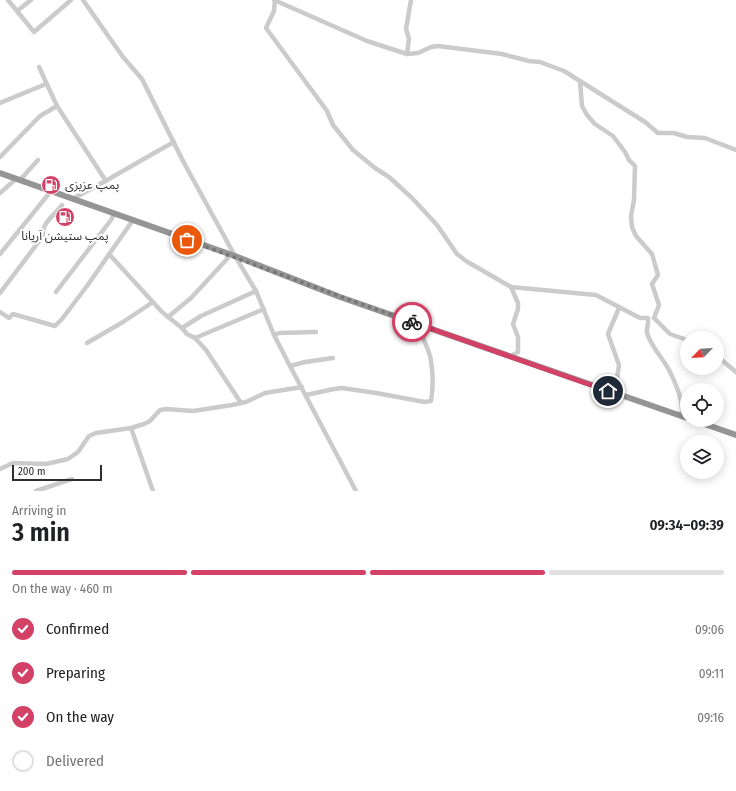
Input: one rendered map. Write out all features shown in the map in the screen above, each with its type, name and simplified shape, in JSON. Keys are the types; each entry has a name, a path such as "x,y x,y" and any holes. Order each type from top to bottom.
{"highway":[{"path":"0,173 231,255 340,297 680,416"},
{"path":"713,427 736,435"}],"street":[{"path":"8,0 34,32 72,0"},
{"path":"16,11 31,0"},
{"path":"83,0 123,57 142,79 231,255 256,291 274,335 356,491"},
{"path":"654,318 640,318 596,295 528,288 513,288 466,261 457,254 437,225 416,202 399,186 354,150 333,125 327,110 266,28 274,11 275,0 367,41 407,54 418,53 431,47 438,46 502,54 529,61 540,62 564,71 645,122 658,133 674,133 687,137 705,138 736,150"},
{"path":"407,54 409,39 406,29 411,0"},
{"path":"39,67 57,106 106,181"},
{"path":"580,81 582,106 587,115 595,124 613,136 625,152 628,160 635,166 634,200 631,216 632,227 636,236 652,254 658,275 652,284 659,305 654,318"},
{"path":"0,103 46,84"},
{"path":"0,157 40,116 57,106"},
{"path":"74,200 174,142"},
{"path":"0,193 18,180 38,160"},
{"path":"0,254 51,191"},
{"path":"0,292 43,236 42,230 46,222 62,205"},
{"path":"56,292 114,214"},
{"path":"0,312 10,318 13,314 55,326 87,286 108,254 134,220"},
{"path":"108,254 168,318 182,328 187,334 195,338 206,350 241,403"},
{"path":"168,318 191,298 228,258 227,257 231,255"},
{"path":"512,356 518,352 518,337 513,324 518,303 513,288"},
{"path":"182,328 201,316 256,291"},
{"path":"87,342 123,322 153,302"},
{"path":"615,393 619,365 608,334 619,308"},
{"path":"195,338 264,309"},
{"path":"654,318 670,334 680,338"},
{"path":"648,319 647,332 658,354 671,373 680,398"},
{"path":"306,395 342,388 425,402 430,401 432,386 431,360 422,335 422,325"},
{"path":"274,335 279,333 316,332"},
{"path":"290,366 333,358"},
{"path":"724,362 736,372"},
{"path":"0,469 13,463 46,464 68,459 78,452 88,436 96,433 132,428 144,424 150,421 160,410 193,411 241,403 265,393 302,387"},
{"path":"132,428 153,491"},
{"path":"36,491 72,479"}],"way so far":[{"path":"187,240 235,256 340,297 412,322"}],"place":[{"name":"پمپ عزیزی","path":"51,185"},
{"name":"پمپ ستیشن آریانا","path":"65,217"}],"route":[{"path":"412,322 608,391"}]}
